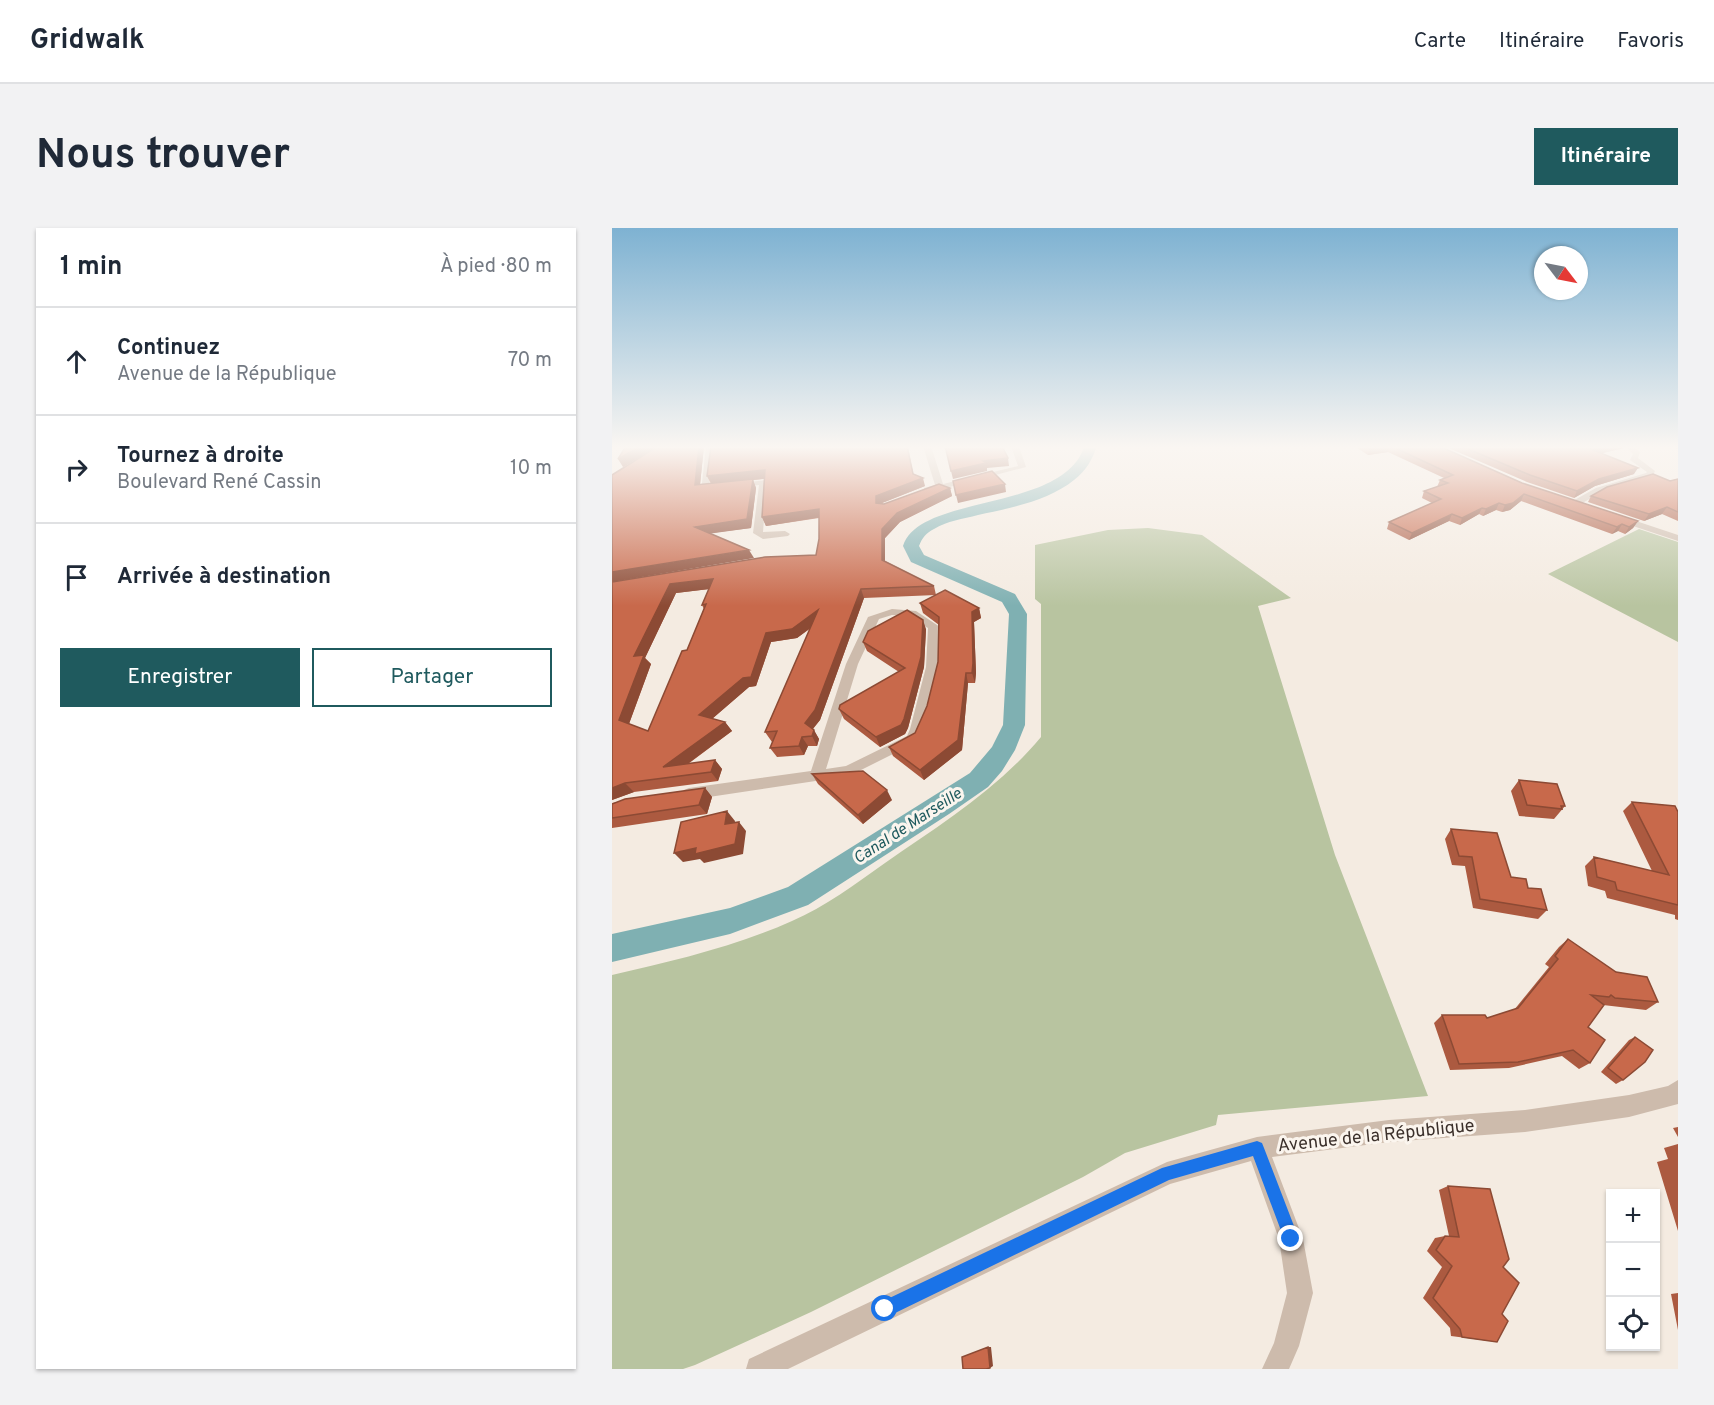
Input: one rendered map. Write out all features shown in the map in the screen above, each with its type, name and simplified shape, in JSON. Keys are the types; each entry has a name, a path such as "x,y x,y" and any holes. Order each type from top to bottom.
{"street":[{"path":"762,499 758,533 763,536 784,534"},
{"path":"1574,504 1582,499"},
{"path":"1564,500 1586,507"},
{"path":"1609,515 1678,538"},
{"path":"676,795 849,771 912,739 917,729 930,675 936,638 934,627 913,612 891,612 874,617 852,664 817,775"},
{"name":"Avenue de la République","path":"759,1369 1167,1173 1257,1148 1389,1131 1525,1121 1629,1106 1673,1095 1678,1090"},
{"path":"1257,1148 1291,1239 1300,1293 1286,1346 1275,1369"}],"green space":[{"path":"1148,528 1202,535 1291,598 1258,606 1335,855 1428,1096 1218,1115 1216,1125 1125,1153 1083,1177 811,1312 695,1365 683,1369 612,1369 612,975 726,946 804,915 851,887 987,790 1041,737 1041,604 1035,599 1035,545 1108,530"},
{"path":"1639,529 1678,542 1678,642 1548,574"}],"building":[{"path":"612,499 750,499 747,519 695,527 749,550 612,572"},
{"path":"763,499 876,499 876,503 884,504 897,499 926,499 897,513 882,529 882,560 934,586 861,589 815,710 805,723 814,730 812,736 802,737 799,746 770,748 777,731 765,732 818,610 792,629 766,633 751,677 743,678 699,715 725,722 663,767 715,760 711,772 625,783 612,788 612,582 765,557 816,555 819,539 819,509 762,517","holes":["713,579 702,605 706,604 687,650 682,651 648,731 619,720 644,655 634,656 670,584"]},
{"path":"1440,499 1518,499 1505,505 1499,503 1486,509 1482,508 1462,518 1452,514 1412,533 1389,522"},
{"path":"1539,499 1572,499 1638,521 1629,527 1622,524 1617,527"},
{"path":"1601,499 1678,499 1678,512 1667,507 1649,514"},
{"path":"945,590 979,608 972,612 972,673 966,673 958,740 920,770 889,747 915,733 927,706 938,662 939,617 920,603"},
{"path":"907,610 923,620 921,657 901,725 876,737 839,709 840,705 905,668 863,642 868,631"},
{"path":"863,771 887,790 858,815 812,774"},
{"path":"1519,780 1557,784 1565,806 1561,806 1562,809 1527,805"},
{"path":"705,788 699,805 612,818 612,804 625,799"},
{"path":"1632,802 1675,806 1678,812 1678,905 1617,890 1615,882 1597,877 1594,857 1669,875"},
{"path":"727,811 725,824 739,822 735,844 695,854 696,848 674,853 681,822"},
{"path":"1451,829 1497,833 1511,877 1526,879 1528,888 1541,889 1547,910 1480,899 1472,857 1459,856"},
{"path":"1568,939 1616,972 1647,977 1658,1002 1615,998 1611,995 1609,997 1591,995 1604,1005 1588,1027 1605,1040 1590,1063 1573,1050 1518,1062 1459,1064 1442,1015 1485,1015 1487,1018 1518,1008 1558,959 1555,956"},
{"path":"1635,1037 1653,1050 1645,1062 1623,1080 1608,1068"},
{"path":"1448,1186 1490,1189 1509,1259 1503,1267 1519,1283 1502,1314 1508,1321 1497,1342 1462,1337 1460,1329 1433,1298 1452,1266 1436,1250 1445,1236 1459,1237"},
{"path":"988,1347 990,1368 963,1369 962,1357"}],"waterway":[{"name":"Canal de Marseille","path":"965,579 917,558 911,546 915,536 926,526 940,520 1023,499"},
{"name":"Canal de Marseille","path":"612,948 730,921 798,896 979,780 1003,750 1014,725 1018,614 1009,598 969,580"}],"route":[{"path":"885,1309 1167,1173 1257,1148 1291,1239"}]}
